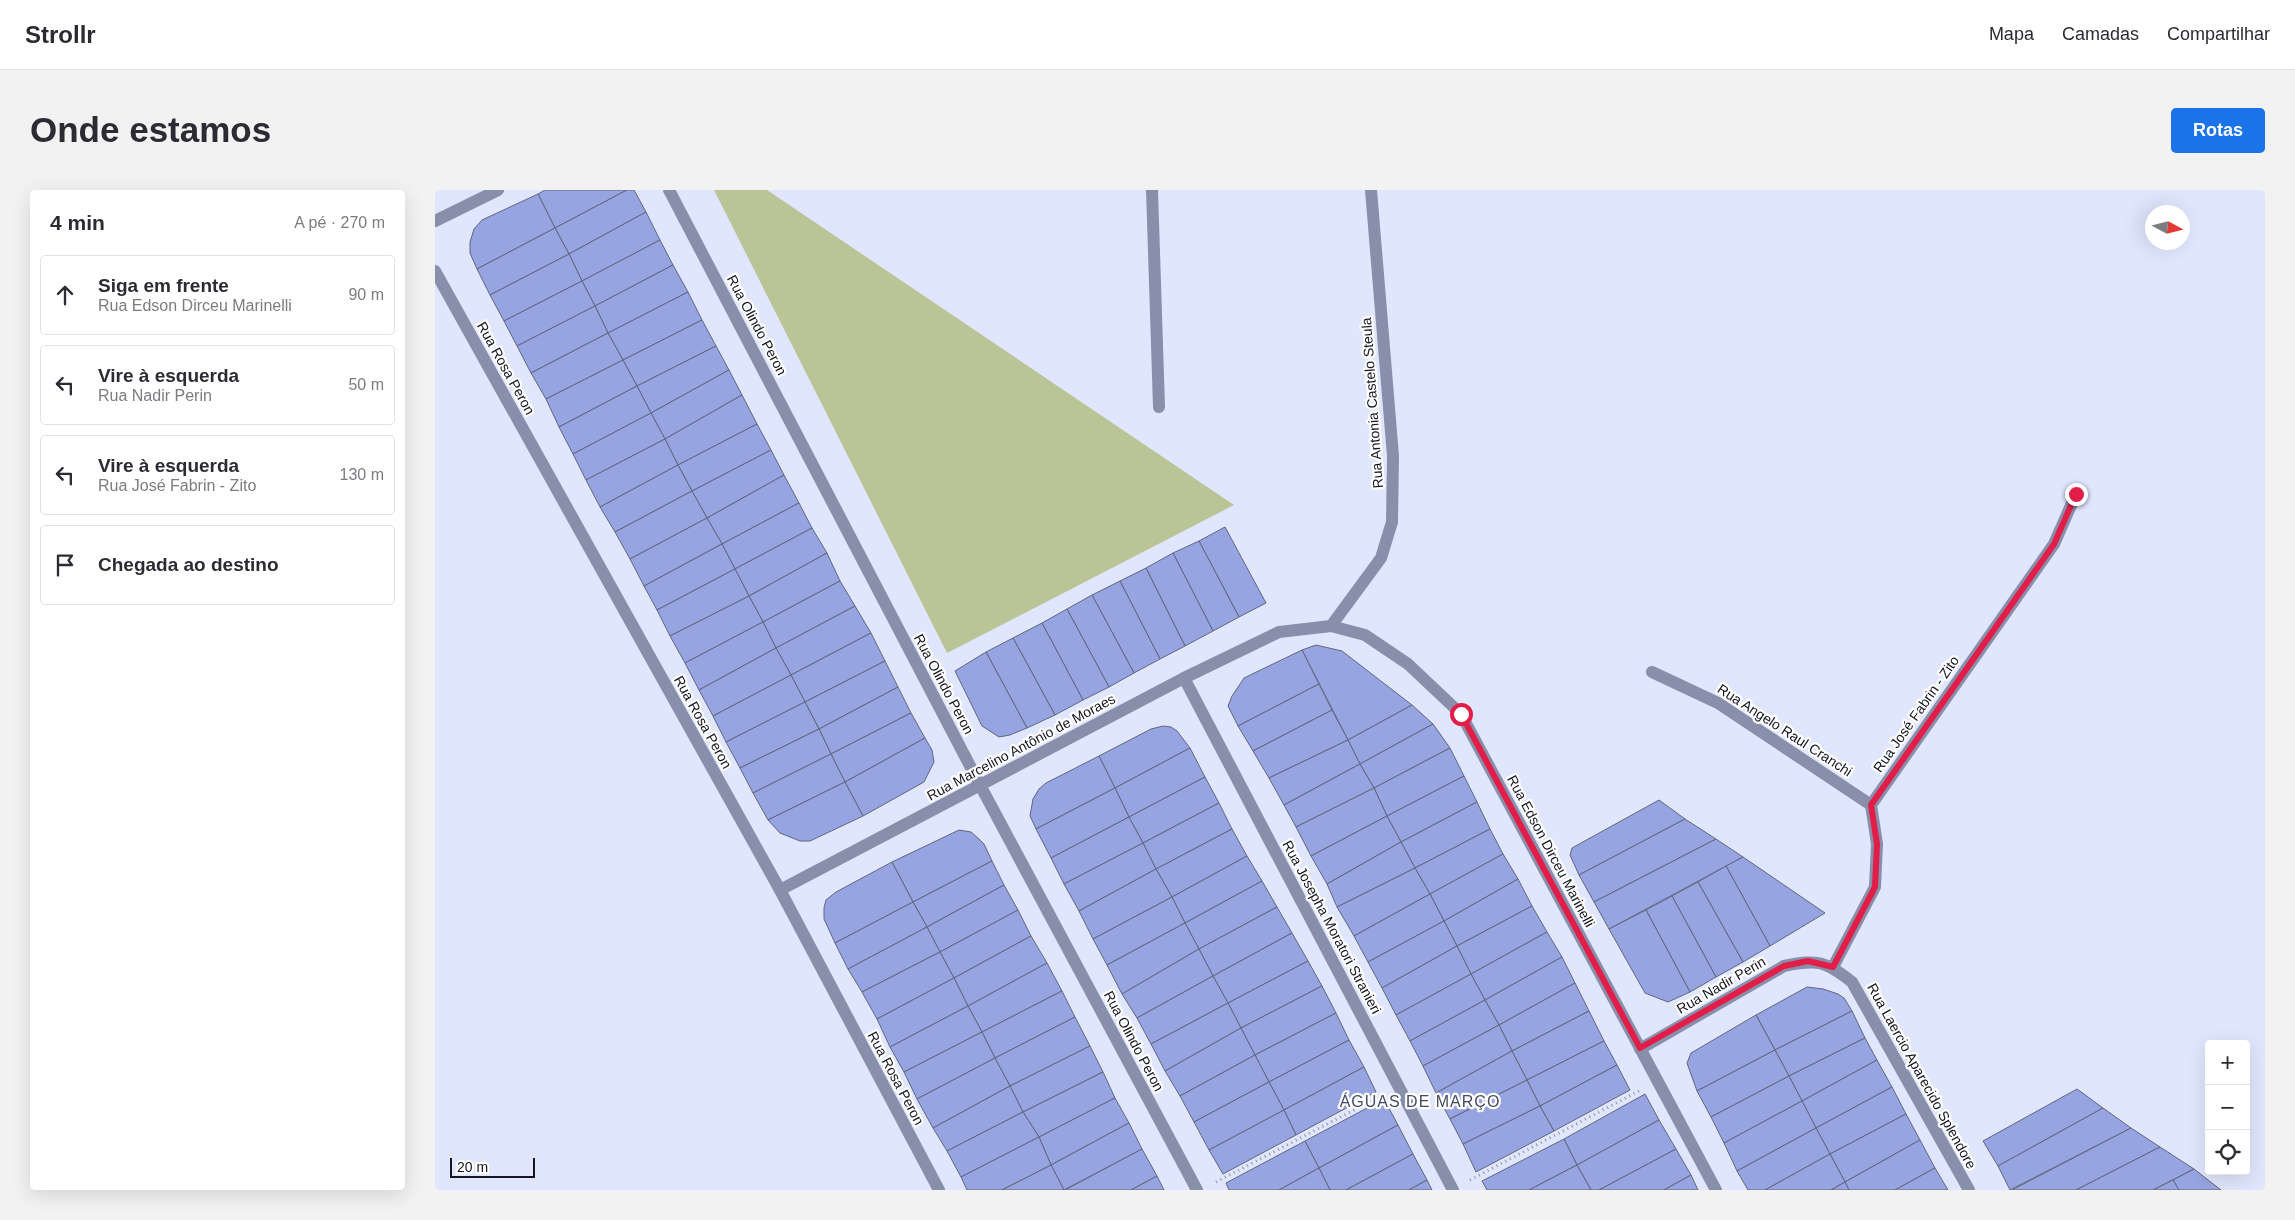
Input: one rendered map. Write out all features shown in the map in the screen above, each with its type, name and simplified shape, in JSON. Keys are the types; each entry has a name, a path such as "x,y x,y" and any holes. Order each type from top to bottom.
{"street":[{"path":"435,221 498,190"},
{"name":"Rua Olindo Peron","path":"669,190 980,785 1197,1190"},
{"path":"1152,190 1159,407"},
{"name":"Rua Antonia Castelo Steula","path":"1331,626 1381,558 1392,522 1393,456 1371,190"},
{"name":"Rua Rosa Peron","path":"435,271 780,890 939,1190"},
{"name":"Rua José Fabrin - Zito","path":"1871,805 2054,544 2076,494"},
{"name":"Rua Edson Dirceu Marinelli","path":"1279,632 1331,626 1365,635 1408,664 1461,714 1715,1190"},
{"name":"Rua Marcelino Antônio de Moraes","path":"780,890 1184,678 1279,632"},
{"name":"Rua Angelo Raul Cranchi","path":"1652,672 1718,703 1871,805"},
{"name":"Rua Josepha Moratori Stranieri","path":"1184,678 1453,1190"},
{"path":"1827,965 1875,887 1877,844 1871,805"},
{"name":"Rua Nadir Perin","path":"1640,1048 1784,966 1808,961 1827,965"},
{"name":"Rua Laercio Aparecido Splendore","path":"1827,965 1853,982 1969,1190"}],"path":[{"path":"1453,1190 1657,1082"},
{"path":"1209,1186 1399,1086"}],"green space":[{"path":"714,190 767,190 1234,505 947,653"}],"building":[{"path":"545,190 627,190 555,228 538,194"},
{"path":"627,190 634,190 646,212 569,254 555,228"},
{"path":"538,194 555,228 477,269 470,253 470,242 474,229 482,220"},
{"path":"646,212 660,240 582,281 569,254"},
{"path":"555,228 569,254 490,295 477,269"},
{"path":"660,240 673,265 595,306 582,281"},
{"path":"569,254 582,281 504,321 490,295"},
{"path":"673,265 688,292 608,333 595,306"},
{"path":"582,281 595,306 517,346 504,321"},
{"path":"688,292 702,320 623,360 608,333"},
{"path":"595,306 608,333 531,373 517,346"},
{"path":"702,320 716,346 637,386 623,360"},
{"path":"608,333 623,360 546,399 531,373"},
{"path":"716,346 729,370 651,413 637,386"},
{"path":"623,360 637,386 559,427 546,399"},
{"path":"729,370 742,395 665,439 651,413"},
{"path":"637,386 651,413 573,454 559,427"},
{"path":"742,395 757,424 678,465 665,439"},
{"path":"651,413 665,439 586,480 573,454"},
{"path":"757,424 771,450 692,491 678,465"},
{"path":"665,439 678,465 600,507 586,480"},
{"path":"771,450 784,475 707,518 692,491"},
{"path":"678,465 692,491 615,532 600,507"},
{"path":"784,475 799,503 722,544 707,518"},
{"path":"692,491 707,518 630,559 615,532"},
{"path":"799,503 812,528 735,569 722,544"},
{"path":"707,518 722,544 644,586 630,559"},
{"path":"1225,527 1266,603 1239,617 1199,541"},
{"path":"812,528 827,553 749,596 735,569"},
{"path":"1199,541 1239,617 1213,631 1173,553"},
{"path":"722,544 735,569 657,610 644,586"},
{"path":"827,553 840,581 763,622 749,596"},
{"path":"1173,553 1213,631 1185,646 1146,568"},
{"path":"1146,568 1185,646 1160,659 1120,581"},
{"path":"735,569 749,596 670,636 657,610"},
{"path":"840,581 855,606 776,648 763,622"},
{"path":"1120,581 1160,659 1134,673 1092,595"},
{"path":"1092,595 1134,673 1109,687 1067,609"},
{"path":"749,596 763,622 685,663 670,636"},
{"path":"855,606 871,633 791,675 776,648"},
{"path":"1067,609 1109,687 1083,700 1042,623"},
{"path":"763,622 776,648 699,690 685,663"},
{"path":"1042,623 1083,700 1055,715 1013,638"},
{"path":"871,633 885,661 805,702 791,675"},
{"path":"1013,638 1055,715 1027,728 986,652"},
{"path":"1316,645 1342,651 1412,705 1348,740 1302,650"},
{"path":"776,648 791,675 713,716 699,690"},
{"path":"1302,650 1319,684 1238,726 1228,706 1244,678"},
{"path":"986,652 1027,728 1010,735 999,737 982,726 955,671"},
{"path":"885,661 898,687 819,729 805,702"},
{"path":"791,675 805,702 726,742 713,716"},
{"path":"1319,684 1332,710 1253,751 1238,726"},
{"path":"898,687 911,713 831,754 819,729"},
{"path":"805,702 819,729 740,768 726,742"},
{"path":"1412,705 1433,724 1360,764 1348,740"},
{"path":"1332,710 1348,740 1269,778 1253,751"},
{"path":"911,713 925,738 845,782 831,754"},
{"path":"1433,724 1450,748 1374,788 1360,764"},
{"path":"1163,726 1171,727 1177,731 1190,748 1115,788 1099,756 1151,729"},
{"path":"819,729 831,754 753,793 740,768"},
{"path":"925,738 932,750 934,762 924,782 863,816 845,782"},
{"path":"1348,740 1360,764 1284,805 1269,778"},
{"path":"1190,748 1205,777 1129,817 1115,788"},
{"path":"1450,748 1464,776 1387,816 1374,788"},
{"path":"831,754 845,782 768,820 753,793"},
{"path":"1099,756 1115,788 1036,829 1030,816 1033,799 1039,789 1046,783"},
{"path":"1360,764 1374,788 1296,827 1284,805"},
{"path":"1464,776 1477,802 1401,842 1387,816"},
{"path":"1205,777 1219,803 1143,843 1129,817"},
{"path":"845,782 863,816 810,841 800,841 780,833 768,820"},
{"path":"1115,788 1129,817 1051,858 1036,829"},
{"path":"1374,788 1387,816 1311,856 1296,827"},
{"path":"1659,800 1685,819 1579,875 1570,855 1572,848"},
{"path":"1477,802 1490,829 1415,868 1401,842"},
{"path":"1219,803 1232,829 1156,869 1143,843"},
{"path":"1387,816 1401,842 1327,884 1311,856"},
{"path":"1129,817 1143,843 1064,884 1051,858"},
{"path":"1685,819 1716,839 1594,902 1579,875"},
{"path":"1232,829 1247,856 1172,897 1156,869"},
{"path":"1490,829 1503,854 1430,894 1415,868"},
{"path":"959,830 971,832 979,839 984,844 992,861 913,902 892,862"},
{"path":"1716,839 1743,857 1609,929 1594,902"},
{"path":"1401,842 1415,868 1337,907 1327,884"},
{"path":"1143,843 1156,869 1079,911 1064,884"},
{"path":"1503,854 1518,879 1444,921 1430,894"},
{"path":"1247,856 1262,881 1185,923 1172,897"},
{"path":"1743,857 1825,913 1770,946 1726,866"},
{"path":"992,861 1004,885 927,927 913,902"},
{"path":"892,862 913,902 835,943 824,919 826,900 836,892"},
{"path":"1726,866 1770,946 1743,962 1698,882"},
{"path":"1415,868 1430,894 1354,936 1337,907"},
{"path":"1156,869 1172,897 1093,939 1079,911"},
{"path":"1518,879 1532,906 1457,946 1444,921"},
{"path":"1262,881 1277,907 1199,949 1185,923"},
{"path":"1698,882 1743,962 1716,977 1672,896"},
{"path":"1004,885 1018,910 940,952 927,927"},
{"path":"1430,894 1444,921 1368,962 1354,936"},
{"path":"1672,896 1716,977 1690,992 1646,910"},
{"path":"1172,897 1185,923 1107,965 1093,939"},
{"path":"913,902 927,927 848,969 835,943"},
{"path":"1532,906 1547,932 1471,974 1457,946"},
{"path":"1277,907 1292,933 1213,976 1199,949"},
{"path":"1018,910 1031,936 954,978 940,952"},
{"path":"1646,910 1690,992 1668,1002 1645,993 1609,929"},
{"path":"1444,921 1457,946 1382,988 1368,962"},
{"path":"1185,923 1199,949 1122,994 1107,965"},
{"path":"927,927 940,952 862,992 848,969"},
{"path":"1547,932 1562,957 1485,1000 1471,974"},
{"path":"1292,933 1308,961 1228,1003 1213,976"},
{"path":"1031,936 1047,963 968,1006 954,978"},
{"path":"1457,946 1471,974 1396,1015 1382,988"},
{"path":"1199,949 1213,976 1137,1018 1122,994"},
{"path":"940,952 954,978 877,1019 862,992"},
{"path":"1562,957 1575,983 1499,1025 1485,1000"},
{"path":"1308,961 1322,986 1241,1028 1228,1003"},
{"path":"1047,963 1062,991 982,1032 968,1006"},
{"path":"1471,974 1485,1000 1410,1041 1396,1015"},
{"path":"1213,976 1228,1003 1151,1044 1137,1018"},
{"path":"954,978 968,1006 890,1047 877,1019"},
{"path":"1575,983 1589,1011 1512,1051 1499,1025"},
{"path":"1322,986 1336,1013 1255,1055 1241,1028"},
{"path":"1807,987 1823,989 1838,994 1844,998 1852,1011 1775,1050 1756,1015"},
{"path":"1062,991 1075,1017 995,1058 982,1032"},
{"path":"1485,1000 1499,1025 1423,1066 1410,1041"},
{"path":"1228,1003 1241,1028 1165,1071 1151,1044"},
{"path":"968,1006 982,1032 904,1072 890,1047"},
{"path":"1589,1011 1604,1041 1527,1080 1512,1051"},
{"path":"1852,1011 1865,1038 1789,1076 1775,1050"},
{"path":"1336,1013 1349,1040 1269,1082 1255,1055"},
{"path":"1756,1015 1775,1050 1697,1091 1687,1063 1691,1053"},
{"path":"1075,1017 1090,1046 1010,1086 995,1058"},
{"path":"1499,1025 1512,1051 1436,1093 1423,1066"},
{"path":"1241,1028 1255,1055 1180,1096 1165,1071"},
{"path":"982,1032 995,1058 917,1099 904,1072"},
{"path":"1865,1038 1877,1060 1802,1101 1789,1076"},
{"path":"1349,1040 1364,1067 1284,1110 1269,1082"},
{"path":"1604,1041 1617,1065 1540,1106 1527,1080"},
{"path":"1090,1046 1103,1072 1023,1112 1010,1086"},
{"path":"1775,1050 1789,1076 1711,1117 1697,1091"},
{"path":"1512,1051 1527,1080 1450,1119 1436,1093"},
{"path":"1255,1055 1269,1082 1194,1122 1180,1096"},
{"path":"995,1058 1010,1086 933,1128 917,1099"},
{"path":"1877,1060 1892,1087 1816,1128 1802,1101"},
{"path":"1617,1065 1630,1090 1554,1131 1540,1106"},
{"path":"1364,1067 1376,1092 1296,1135 1284,1110"},
{"path":"1103,1072 1115,1098 1039,1137 1023,1112"},
{"path":"1789,1076 1802,1101 1724,1143 1711,1117"},
{"path":"1527,1080 1540,1106 1463,1144 1450,1119"},
{"path":"1269,1082 1284,1110 1209,1150 1194,1122"},
{"path":"1010,1086 1023,1112 947,1151 933,1128"},
{"path":"1892,1087 1906,1114 1830,1154 1816,1128"},
{"path":"2077,1089 2103,1108 1998,1166 1983,1141"},
{"path":"1645,1094 1659,1120 1577,1165 1564,1139"},
{"path":"1115,1098 1129,1123 1051,1165 1039,1137"},
{"path":"1384,1099 1398,1125 1319,1168 1305,1141"},
{"path":"1802,1101 1816,1128 1737,1171 1724,1143"},
{"path":"1540,1106 1554,1131 1476,1172 1463,1144"},
{"path":"2103,1108 2131,1128 2010,1190 1998,1166"},
{"path":"1284,1110 1296,1135 1223,1174 1209,1150"},
{"path":"1023,1112 1039,1137 961,1177 947,1151"},
{"path":"1906,1114 1920,1140 1845,1182 1830,1154"},
{"path":"1659,1120 1676,1149 1599,1190 1591,1190 1577,1165"},
{"path":"1129,1123 1142,1149 1064,1190 1051,1165"},
{"path":"1398,1125 1413,1154 1346,1190 1330,1190 1319,1168"},
{"path":"1816,1128 1830,1154 1765,1190 1748,1190 1737,1171"},
{"path":"2131,1128 2160,1147 2076,1190 2012,1190"},
{"path":"1039,1137 1051,1165 1002,1190 967,1190 961,1177"},
{"path":"1564,1139 1577,1165 1529,1190 1487,1190 1482,1181"},
{"path":"1920,1140 1935,1168 1895,1190 1849,1190 1845,1182"},
{"path":"1305,1141 1319,1168 1279,1190 1229,1190 1226,1183"},
{"path":"2160,1147 2194,1169 2153,1190 2076,1190"},
{"path":"1142,1149 1157,1176 1131,1190 1065,1190"},
{"path":"1676,1149 1691,1175 1664,1190 1599,1190"},
{"path":"1413,1154 1427,1180 1409,1190 1346,1190"},
{"path":"1830,1154 1845,1182 1831,1190 1765,1190"},
{"path":"1051,1165 1064,1190 1002,1190"},
{"path":"1577,1165 1591,1190 1529,1190"},
{"path":"1319,1168 1330,1190 1279,1190"},
{"path":"1935,1168 1948,1190 1895,1190"},
{"path":"2194,1169 2221,1190 2179,1190 2173,1180"},
{"path":"1691,1175 1698,1190 1664,1190"},
{"path":"1157,1176 1164,1190 1131,1190"},
{"path":"1427,1180 1432,1190 1409,1190"},
{"path":"2173,1180 2179,1190 2153,1190"},
{"path":"1845,1182 1849,1190 1831,1190"}],"district":[{"name":"ÁGUAS DE MARÇO","path":"1420,1101"}],"route":[{"path":"1461,714 1640,1048 1784,966 1808,961 1833,967 1875,887 1877,844 1871,805 2054,544 2076,494"}]}
